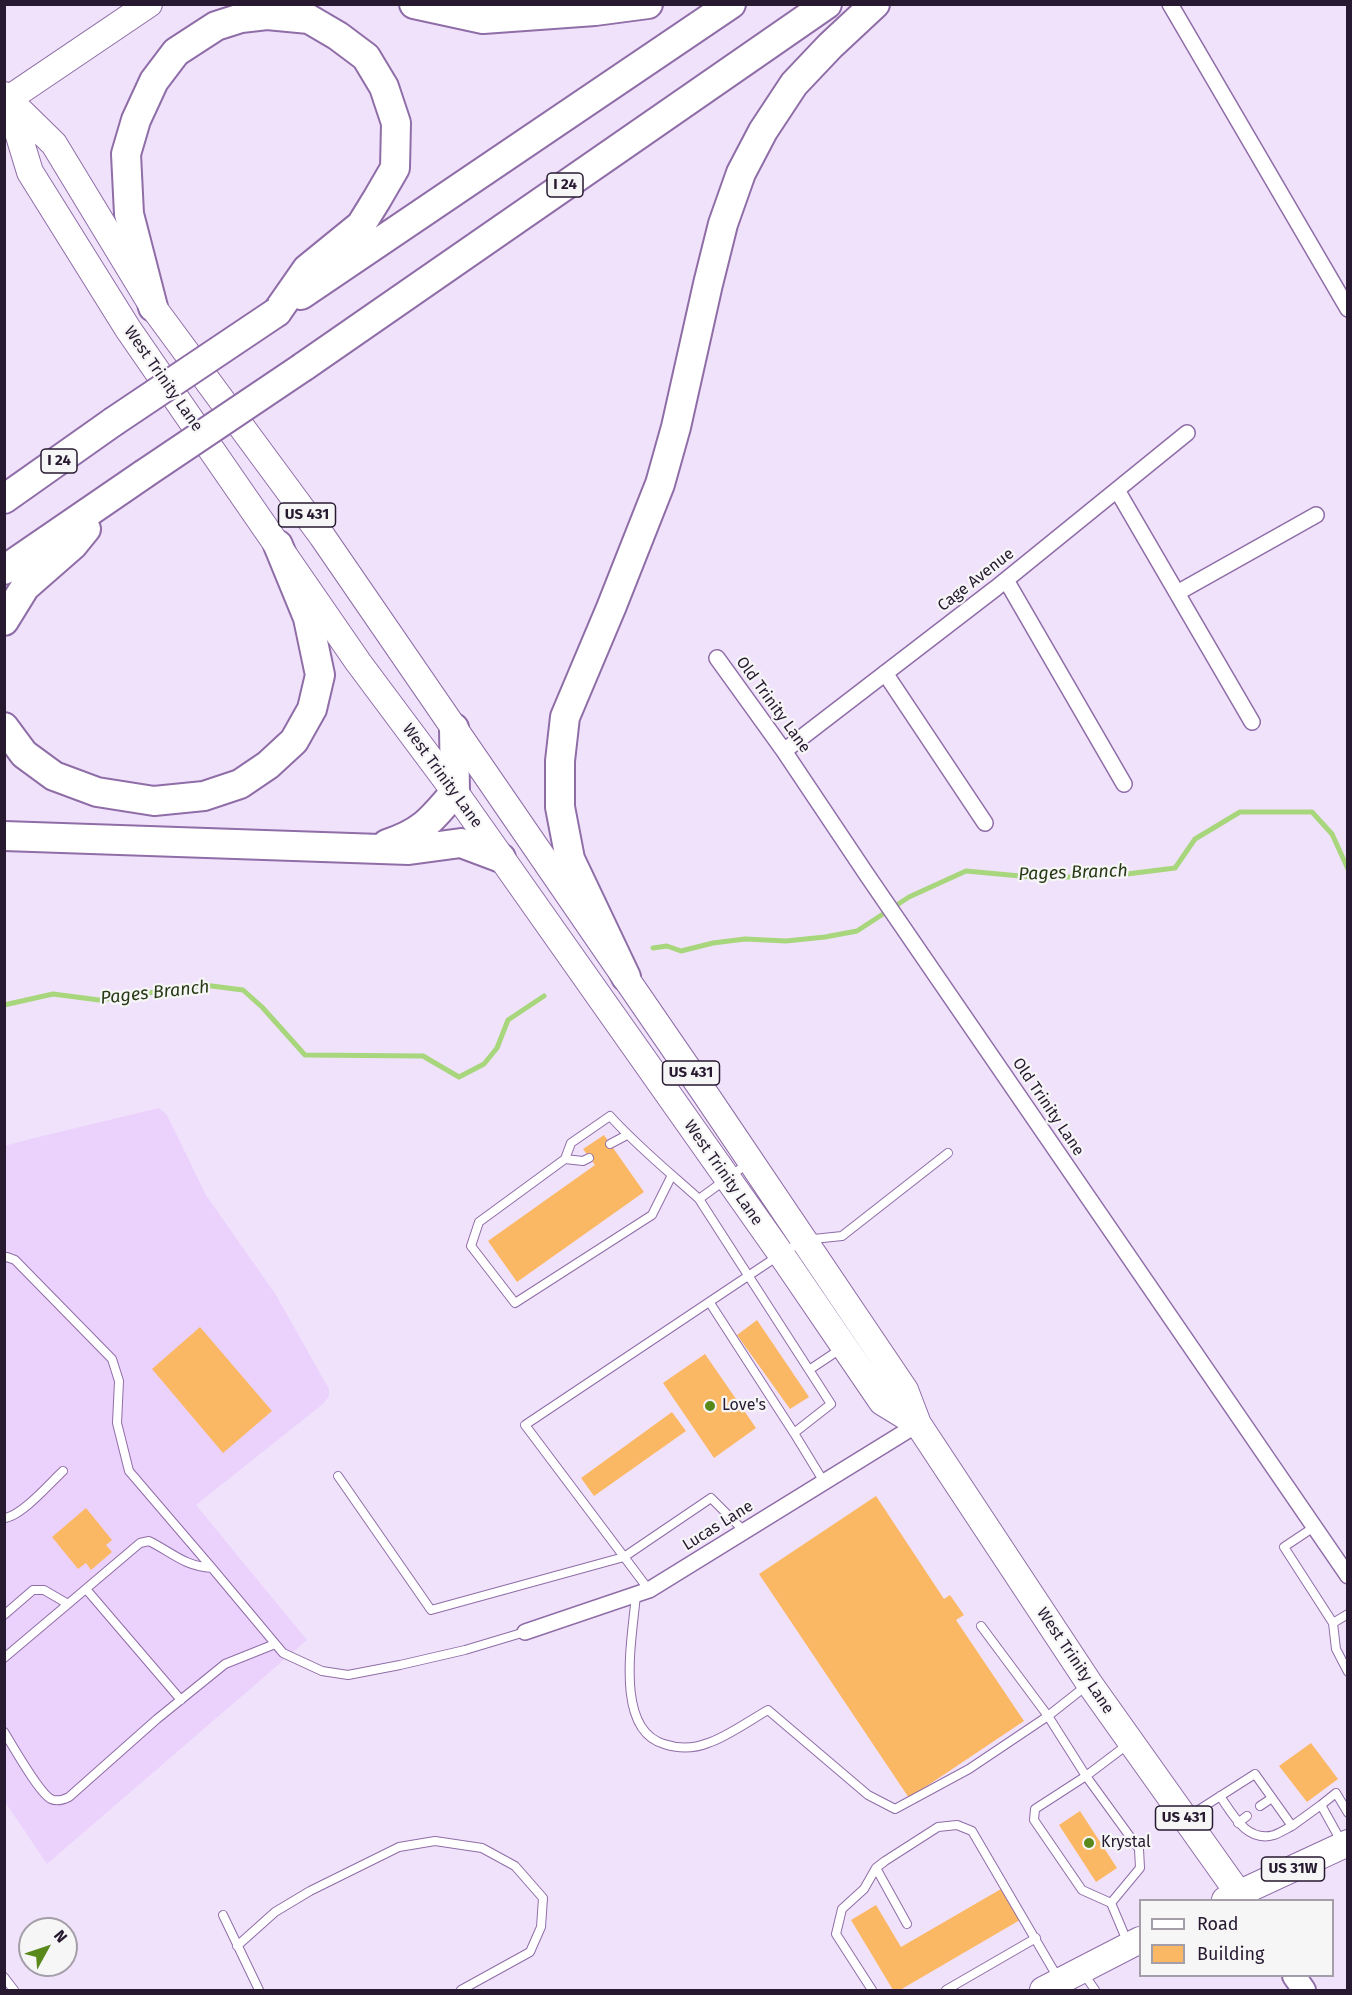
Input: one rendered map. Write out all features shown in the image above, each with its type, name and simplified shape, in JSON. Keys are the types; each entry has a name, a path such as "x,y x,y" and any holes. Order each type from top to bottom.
{"highway":[{"path":"414,4 483,19 595,11 648,4"},
{"name":"I 24","path":"4,499 113,422 731,4"},
{"name":"I 24","path":"4,570 303,367 827,4"},
{"path":"626,977 570,859 560,807 560,761 565,717 660,484 676,427 723,224 741,173 763,131 794,84 875,4"},
{"path":"153,306 129,214 126,154 136,120 154,81 176,52 216,26 241,18 267,15 309,19 338,36 366,57 384,87 396,123 395,168 361,225 307,269 277,312"},
{"path":"4,621 25,587 73,545 112,498"},
{"path":"4,727 24,754 54,776 97,792 154,801 204,796 240,784 268,765 294,741 312,709 320,675 308,618 278,545"},
{"path":"374,849 404,838 425,826 455,792 454,728"},
{"path":"4,836 409,850 461,843 501,858"}],"main road":[{"path":"6,99 149,4"},
{"name":"West Trinity Lane","path":"6,99 54,144 153,306 322,536 626,977 804,1240 855,1340"},
{"name":"West Trinity Lane","path":"6,99 30,172 128,329 358,662 455,792 781,1254 855,1340 905,1390 918,1424 1089,1683 1185,1819 1236,1898"},
{"name":"US 31W","path":"1236,1898 1345,1844"},
{"path":"1070,1983 1135,1943"},
{"path":"1295,1977 1304,1990"}],"street":[{"path":"1170,4 1347,309"},
{"name":"Cage Avenue","path":"784,750 1006,580 1187,433"},
{"path":"1117,490 1252,722"},
{"path":"1177,593 1316,515"},
{"path":"1006,580 1124,784"},
{"name":"Old Trinity Lane","path":"717,658 784,750 867,875 1347,1576"},
{"path":"885,673 984,823"},
{"name":"Lucas Lane","path":"525,1632 642,1592 918,1424"}],"lane":[{"path":"672,1175 652,1215 515,1303 471,1246 479,1222 566,1159 571,1143 610,1116 699,1200 831,1404 794,1433"},
{"path":"610,1144 627,1134"},
{"path":"948,1153 842,1236 804,1240 525,1425 624,1557 642,1592 630,1673 630,1695 634,1713 642,1729 656,1742 680,1749 709,1743 768,1710 868,1795 896,1809 969,1769 1048,1716 1089,1683"},
{"path":"566,1159 583,1161 589,1158"},
{"path":"699,1200 751,1161"},
{"path":"4,1258 15,1260 112,1359 119,1380 117,1422 129,1471 283,1653 322,1671 348,1674 454,1653 525,1632"},
{"path":"710,1303 824,1482"},
{"path":"809,1370 855,1340"},
{"path":"4,1518 9,1518 20,1511 63,1471"},
{"path":"338,1476 432,1610 624,1557 711,1498 744,1531"},
{"path":"1314,1527 1284,1547 1333,1623 1336,1649 1347,1672"},
{"path":"4,1658 140,1543 149,1541 196,1567 212,1568"},
{"path":"86,1589 181,1700"},
{"path":"4,1615 33,1590 44,1590 68,1604"},
{"path":"1333,1623 1347,1614"},
{"path":"981,1626 1048,1716 1086,1776 1139,1849 1140,1868 1111,1903"},
{"path":"4,1732 43,1791 51,1799 61,1801 69,1797 225,1664 275,1644"},
{"path":"1130,1742 1086,1776 1035,1809 1034,1820 1082,1890 1111,1903 1135,1943"},
{"path":"1185,1819 1255,1774 1292,1826"},
{"path":"1220,1796 1238,1823 1245,1830 1260,1837 1275,1835 1292,1826 1336,1793 1347,1813"},
{"path":"1260,1806 1272,1798"},
{"path":"1321,1805 1345,1844"},
{"path":"1238,1823 1247,1816"},
{"path":"872,1990 836,1934 842,1909 864,1889 876,1868 938,1827 957,1826 972,1831 1036,1938 1070,1983"},
{"path":"237,1946 275,1912 310,1891 399,1847 435,1841 482,1848 515,1866 543,1898 541,1927 530,1952 461,1990"},
{"path":"876,1868 907,1924"},
{"path":"223,1915 259,1990"},
{"path":"946,1990 1036,1938"},
{"path":"4,1977 14,1990"}],"shaded area":[{"path":"159,1108 167,1115 206,1195 276,1295 329,1389 329,1396 323,1404 196,1505 307,1640 47,1864 5,1802 4,1146"}],"building":[{"path":"604,1135 644,1192 517,1282 488,1241 595,1165 583,1149"},
{"name":"Love's","path":"757,1320 809,1397 790,1409 737,1335"},
{"path":"200,1327 272,1411 223,1453 152,1369"},
{"name":"Love's","path":"705,1354 756,1428 714,1458 663,1383"},
{"name":"Love's","path":"672,1412 686,1431 594,1496 581,1478"},
{"path":"876,1496 944,1599 950,1595 964,1615 956,1620 1024,1721 909,1798 759,1574"},
{"path":"86,1508 112,1540 106,1545 112,1552 91,1570 86,1563 78,1569 52,1537"},
{"path":"1311,1743 1338,1779 1307,1802 1279,1766"},
{"path":"1080,1811 1117,1868 1096,1882 1059,1825"},
{"path":"1001,1889 1020,1920 900,1990 893,1990 851,1920 876,1905 901,1947"}],"waterway":[{"name":"Pages Branch","path":"653,948 667,946 681,951 713,943 745,939 786,941 857,931 909,897 966,871 1042,878 1119,875 1175,868 1195,839 1240,812 1312,812 1332,834 1348,869"},
{"name":"Pages Branch","path":"4,1005 53,994 99,1000 204,985 243,990 262,1007 305,1055 423,1056 459,1077 484,1064 497,1048 508,1020 544,996"}],"place":[{"name":"Love's","path":"710,1406"},
{"name":"Krystal","path":"1089,1843"}]}
